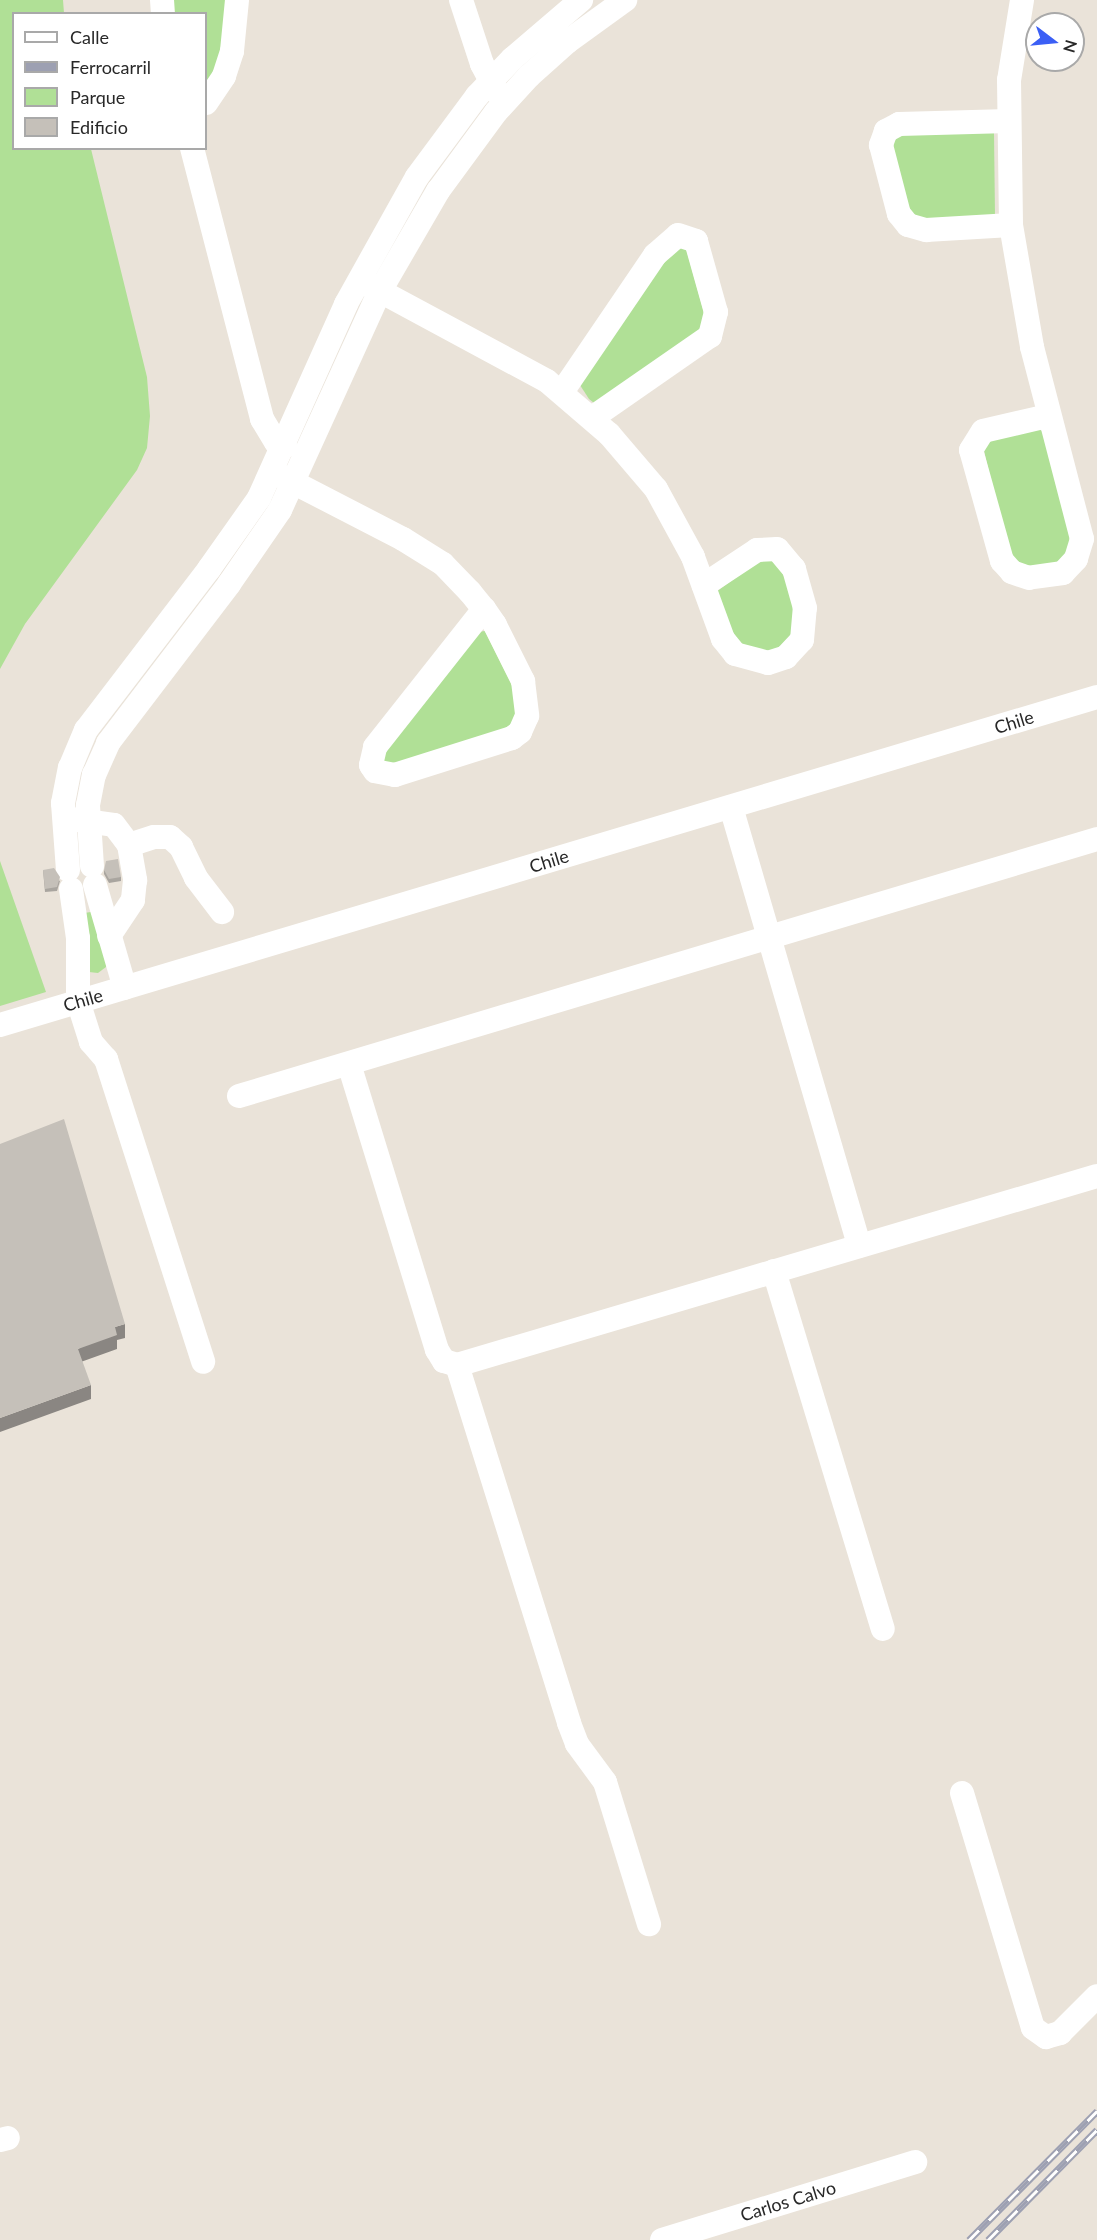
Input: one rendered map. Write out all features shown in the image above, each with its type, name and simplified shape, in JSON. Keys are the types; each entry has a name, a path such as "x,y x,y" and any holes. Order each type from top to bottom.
{"street":[{"path":"207,102 224,76 232,51 237,0"},
{"path":"461,0 490,82 505,102"},
{"path":"203,1362 106,1059 91,1042 78,1001 80,973 60,807 70,768 86,730 236,533 285,446 358,280 417,177 490,82 551,23 581,0"},
{"path":"125,988 95,884 87,822 94,775 108,743 256,548 294,483 380,291 438,191 505,102 567,42 625,0"},
{"path":"1022,0 1011,71 1009,121 1011,225 1021,297 1048,416 1082,525 1082,538 1076,559 1063,573 1029,578 1012,572 1002,561 971,450 983,431 1048,416"},
{"path":"1009,121 899,124 886,131 881,145 899,214 908,225 926,230 1011,225"},
{"path":"193,150 262,419 276,442 285,446"},
{"path":"562,392 655,255 678,235 696,241 716,312 711,336 592,418"},
{"path":"358,280 513,360 562,392 592,418 656,489 704,585 723,639 744,659 777,661 802,640 805,608 794,568 777,549 757,550 704,585"},
{"path":"272,471 426,552 455,576 484,609 523,681 528,706 524,725 502,742 395,775 375,771 371,765 375,747 484,609"},
{"name":"Chile","path":"0,1025 1097,697"},
{"path":"60,807 87,822 114,825 129,844 135,880 133,900 109,936"},
{"path":"731,807 859,1246"},
{"path":"129,844 154,837 170,837 181,847 196,878 222,912"},
{"path":"239,1096 1097,839"},
{"path":"71,887 95,884"},
{"path":"349,1064 437,1350 444,1361 457,1365 1097,1176"},
{"path":"774,1271 883,1629"},
{"path":"457,1365 568,1723 577,1744 605,1782 649,1924"},
{"path":"962,1793 1032,2028 1046,2037 1060,2033 1097,1996"},
{"name":"Carlos Calvo","path":"662,2240 915,2162"}],"green space":[{"path":"0,0 63,0 64,12 12,12 12,150 91,150 147,377 150,416 147,448 137,470 25,624 0,669"},
{"path":"169,0 230,0 229,32 207,91 207,12 171,12"},
{"path":"893,133 994,133 995,216 909,220 888,138"},
{"path":"684,241 708,327 594,403 578,382 666,248"},
{"path":"1039,429 1046,434 1075,545 1049,573 1009,559 982,442"},
{"path":"765,556 784,566 798,627 771,656 733,643 716,592"},
{"path":"485,631 520,701 510,730 384,766 381,750 477,632"},
{"path":"0,861 46,992 0,1006"},
{"path":"91,912 107,959 106,967 98,973 89,972 84,913"}],"building":[{"path":"118,859 121,877 109,879 104,870 106,861"},
{"path":"54,868 60,877 57,887 45,889 43,870"},
{"path":"64,1119 125,1324 115,1327 117,1335 78,1349 91,1385 0,1418 0,1144"}],"railway":[{"path":"969,2240 1097,2111"},
{"path":"988,2240 1097,2130"}]}
